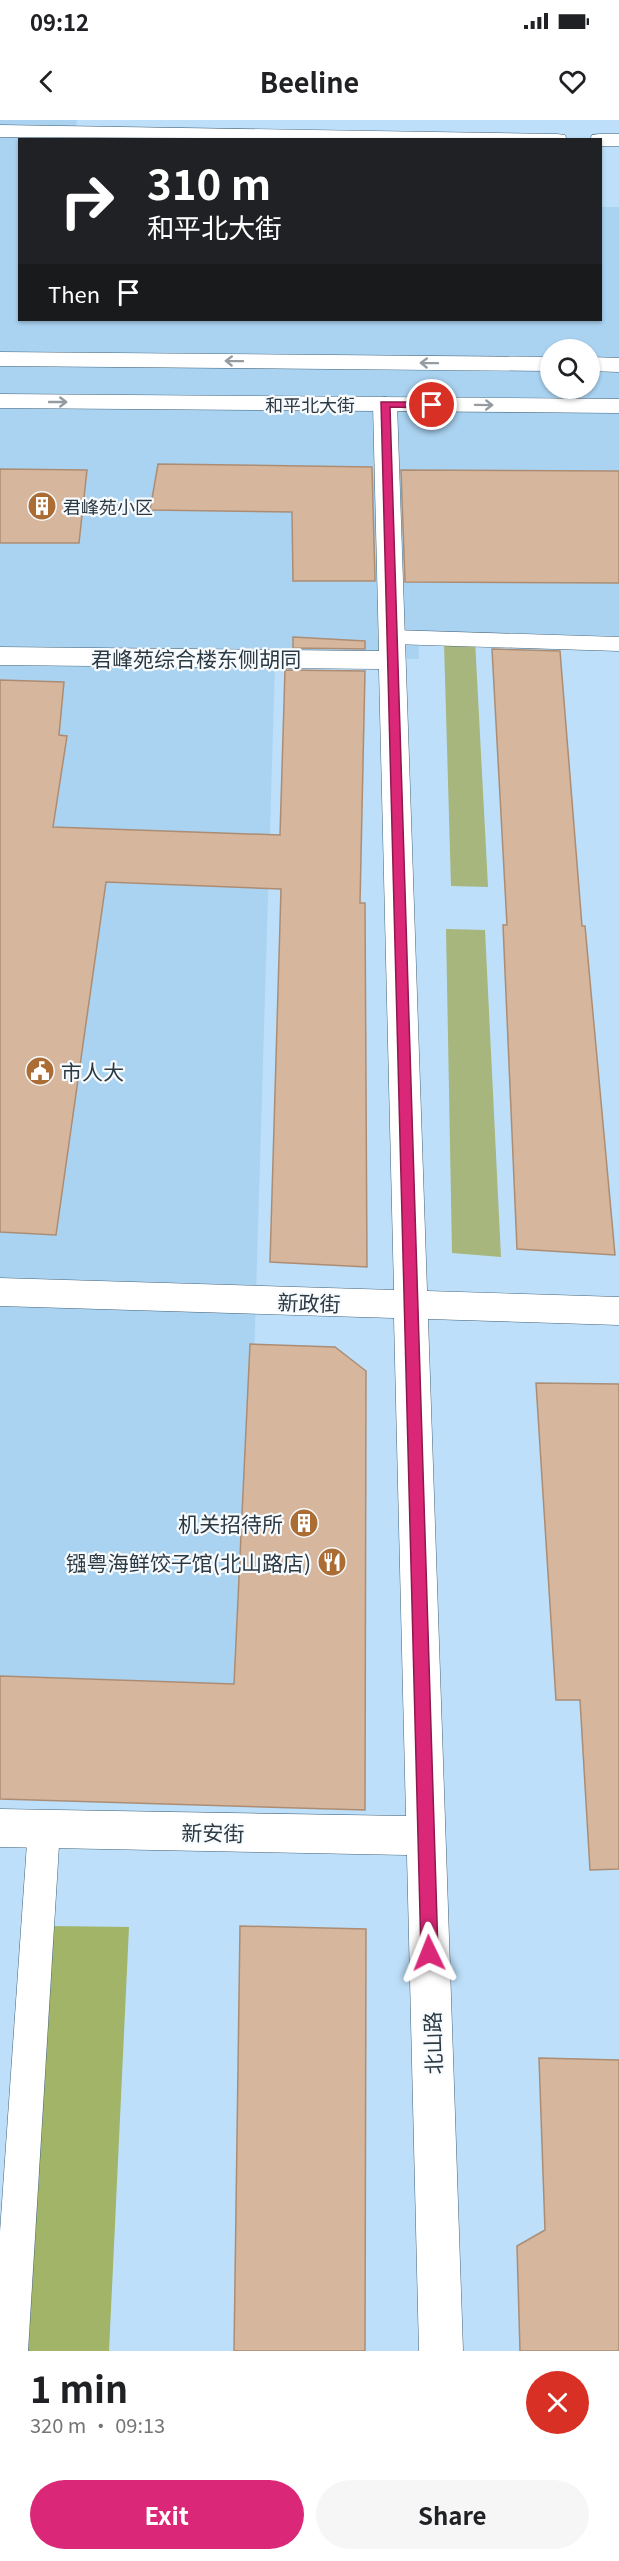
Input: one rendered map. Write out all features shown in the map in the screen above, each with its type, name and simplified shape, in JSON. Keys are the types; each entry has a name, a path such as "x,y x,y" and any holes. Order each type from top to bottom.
{"street":[{"path":"0,131 433,138"},
{"path":"602,140 619,140"},
{"name":"和平北大街","path":"0,359 540,364"},
{"path":"600,364 619,364"},
{"name":"和平北大街","path":"0,401 619,406"},
{"name":"北山路","path":"385,404 441,2351"},
{"name":"君峰苑综合楼东侧胡同","path":"0,656 392,648"},
{"name":"新政街","path":"0,1292 619,1311"},
{"name":"新安街","path":"0,1828 426,1836"}],"lane":[{"path":"392,648 619,644"},
{"path":"10,2351 44,1829"}],"shaded area":[{"path":"0,120 77,120 74,138 18,138 18,321 602,321 602,207 619,207 619,636 418,631 419,659 0,651"},
{"path":"275,665 241,1791 0,1782 0,666"}],"green space":[{"path":"475,640 488,887 451,886 444,643"},
{"path":"446,929 485,930 501,1257 452,1253"},
{"path":"51,1926 129,1927 109,2351 21,2351"}],"building":[{"path":"158,464 372,467 375,581 293,581 292,512 150,510"},
{"name":"君峰苑小区","path":"0,469 87,470 79,543 0,543"},
{"path":"401,470 619,471 619,583 405,582"},
{"path":"293,637 365,641 365,649 293,648"},
{"path":"492,649 560,651 582,926 585,926 615,1255 517,1249 503,925 507,925"},
{"path":"285,670 365,671 360,903 365,903 367,1267 270,1262 281,889 106,882 56,1235 0,1232 0,680 64,682 59,735 67,736 53,827 280,835"},
{"name":"机关招待所","path":"250,1344 335,1347 366,1371 365,1810 0,1799 0,1676 234,1684"},
{"path":"536,1383 619,1384 619,1869 590,1870 580,1700 556,1700"},
{"path":"240,1926 366,1929 365,2351 234,2351"},
{"path":"539,2058 619,2060 619,2351 520,2351 517,2246 545,2230"}],"place":[{"name":"君峰苑小区","path":"42,506"},
{"name":"市人大","path":"40,1071"},
{"name":"机关招待所","path":"304,1523"},
{"name":"镪粤海鲜饺子馆(北山路店)","path":"332,1562"}],"route":[{"path":"429,1953 385,404 432,405"}]}
